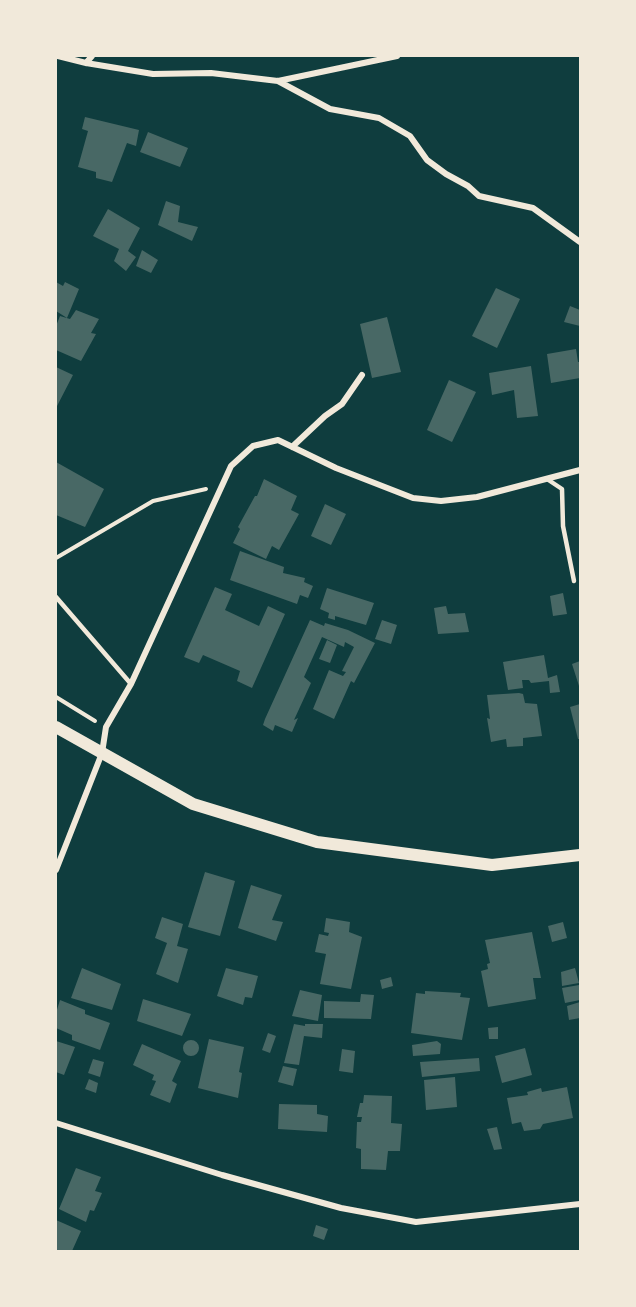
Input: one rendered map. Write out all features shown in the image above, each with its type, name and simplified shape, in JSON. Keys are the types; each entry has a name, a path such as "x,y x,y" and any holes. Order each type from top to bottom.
{"main road":[{"path":"56,727 193,804 316,842 492,865 580,855"}],"street":[{"path":"58,56 153,74 211,73 278,81 397,56"},
{"path":"86,63 92,56"},
{"path":"278,81 330,109 379,118 410,136 427,160 468,186 479,196 533,208 580,242"},
{"path":"292,447 325,416 342,405 362,375"},
{"path":"56,870 102,753 106,727 130,684 231,466 254,446 278,440 336,468 422,500 441,501 477,496 580,470"},
{"path":"56,1123 222,1175 341,1208 416,1222 580,1204"}],"lane":[{"path":"547,478 562,489 563,526 574,581"},
{"path":"56,597 130,684"}],"path":[{"path":"56,558 153,501 223,485"},
{"path":"56,697 106,727"}],"building":[{"path":"85,117 139,130 136,146 127,143 112,182 96,178 96,172 78,167 88,131 82,129"},
{"path":"148,132 188,148 180,167 140,152"},
{"path":"166,201 180,206 178,222 198,227 192,241 158,225"},
{"path":"108,209 140,228 128,251 136,257 126,271 114,261 119,249 93,236"},
{"path":"142,250 158,260 151,273 136,266"},
{"path":"56,282 63,286 65,282 79,289 67,318 56,311"},
{"path":"496,288 520,299 497,348 472,336"},
{"path":"570,306 580,310 580,326 564,322"},
{"path":"76,310 99,319 91,333 96,334 81,361 56,350 56,326 60,316 70,319"},
{"path":"387,317 401,372 372,378 360,324"},
{"path":"576,349 578,362 580,362 580,378 551,383 547,354"},
{"path":"531,366 538,416 517,418 514,390 492,395 489,373"},
{"path":"56,367 73,375 56,408"},
{"path":"449,380 476,392 452,442 427,430"},
{"path":"56,462 104,489 85,527 56,515"},
{"path":"264,479 297,496 291,510 299,514 279,550 272,546 266,559 233,543 240,529 238,527 257,496"},
{"path":"325,504 346,514 331,545 311,536"},
{"path":"240,551 284,567 283,573 305,578 304,582 313,586 308,598 300,595 297,604 230,580"},
{"path":"215,587 232,594 225,610 259,626 268,606 285,614 252,688 237,681 240,671 203,655 199,663 184,657"},
{"path":"327,588 374,603 366,625 335,616 335,620 328,618 329,613 320,609"},
{"path":"563,593 567,614 553,616 550,596"},
{"path":"446,606 448,614 465,613 469,632 438,634 434,608"},
{"path":"310,620 324,626 325,623 348,630 375,643 354,683 351,681 334,719 313,709 329,670 343,676 346,672 342,671 354,647 345,642 344,647 322,637 304,677 311,683 294,720 298,718 292,732 275,725 273,731 263,725 265,719"},
{"path":"382,620 397,625 391,644 375,639"},
{"path":"327,640 337,645 330,663 319,659"},
{"path":"544,655 548,678 557,675 560,692 550,693 549,681 531,683 529,680 522,680 523,688 508,690 503,662"},
{"path":"580,661 580,686 579,686 572,664"},
{"path":"523,694 525,703 537,704 542,736 523,738 523,746 507,747 506,739 491,742 487,718 490,719 487,695"},
{"path":"580,704 580,739 578,739 570,707"},
{"path":"205,872 235,881 220,936 188,927"},
{"path":"251,885 282,895 272,920 283,922 276,941 238,928"},
{"path":"162,917 183,924 177,946 188,949 178,983 156,974 167,943 155,938"},
{"path":"326,918 350,922 349,932 362,937 351,989 320,984 326,954 315,952 319,934 328,936 329,933 324,932"},
{"path":"563,922 567,938 552,942 548,926"},
{"path":"532,932 541,978 533,978 536,999 488,1007 481,971 488,969 487,964 490,963 485,940"},
{"path":"82,968 121,984 112,1010 71,998"},
{"path":"226,968 258,976 252,998 245,997 243,1005 217,996"},
{"path":"575,968 579,983 562,986 561,972"},
{"path":"391,977 393,986 382,989 380,980"},
{"path":"579,985 580,1000 565,1003 562,988"},
{"path":"300,990 322,995 318,1021 292,1016"},
{"path":"425,991 461,993 460,997 470,998 462,1040 411,1033 416,993 425,994"},
{"path":"361,994 374,995 371,1019 324,1018 324,1001 360,1002"},
{"path":"143,999 191,1014 182,1036 137,1021"},
{"path":"60,1000 85,1010 85,1014 110,1023 100,1050 72,1040 72,1035 56,1028 56,1013"},
{"path":"580,1002 580,1018 569,1020 567,1006"},
{"path":"294,1024 305,1026 305,1024 323,1024 322,1038 304,1036 299,1065 284,1063"},
{"path":"498,1027 498,1039 489,1039 488,1028"},
{"path":"268,1033 276,1036 270,1053 262,1050"},
{"path":"209,1039 244,1047 239,1072 242,1073 238,1098 198,1088"},
{"path":"188,1040 194,1040 199,1048 197,1054 188,1056 183,1051 183,1045"},
{"path":"56,1041 75,1047 64,1075 56,1072"},
{"path":"437,1041 441,1044 440,1054 413,1056 412,1045"},
{"path":"142,1044 181,1061 172,1081 177,1084 170,1103 150,1095 156,1081 152,1080 154,1075 133,1065"},
{"path":"525,1048 532,1075 502,1083 495,1056"},
{"path":"342,1049 355,1051 353,1073 339,1071"},
{"path":"479,1058 480,1071 422,1077 420,1062"},
{"path":"93,1059 104,1062 100,1077 88,1073"},
{"path":"283,1066 297,1069 293,1086 278,1082"},
{"path":"455,1077 457,1107 426,1110 424,1080"},
{"path":"89,1079 98,1083 96,1093 85,1089"},
{"path":"567,1087 573,1118 543,1124 540,1129 524,1131 521,1122 512,1124 507,1098 528,1095 527,1092 541,1088 542,1092"},
{"path":"364,1095 392,1096 391,1123 402,1124 400,1151 388,1151 386,1170 361,1169 361,1149 356,1148 357,1122 361,1122 362,1117 357,1117"},
{"path":"279,1104 317,1105 317,1114 328,1116 327,1132 278,1129"},
{"path":"497,1127 502,1149 494,1150 487,1129"},
{"path":"76,1168 101,1177 95,1191 102,1193 94,1211 90,1210 86,1222 59,1209"},
{"path":"56,1220 81,1231 72,1251 56,1251"},
{"path":"316,1225 328,1229 324,1240 313,1236"}]}
